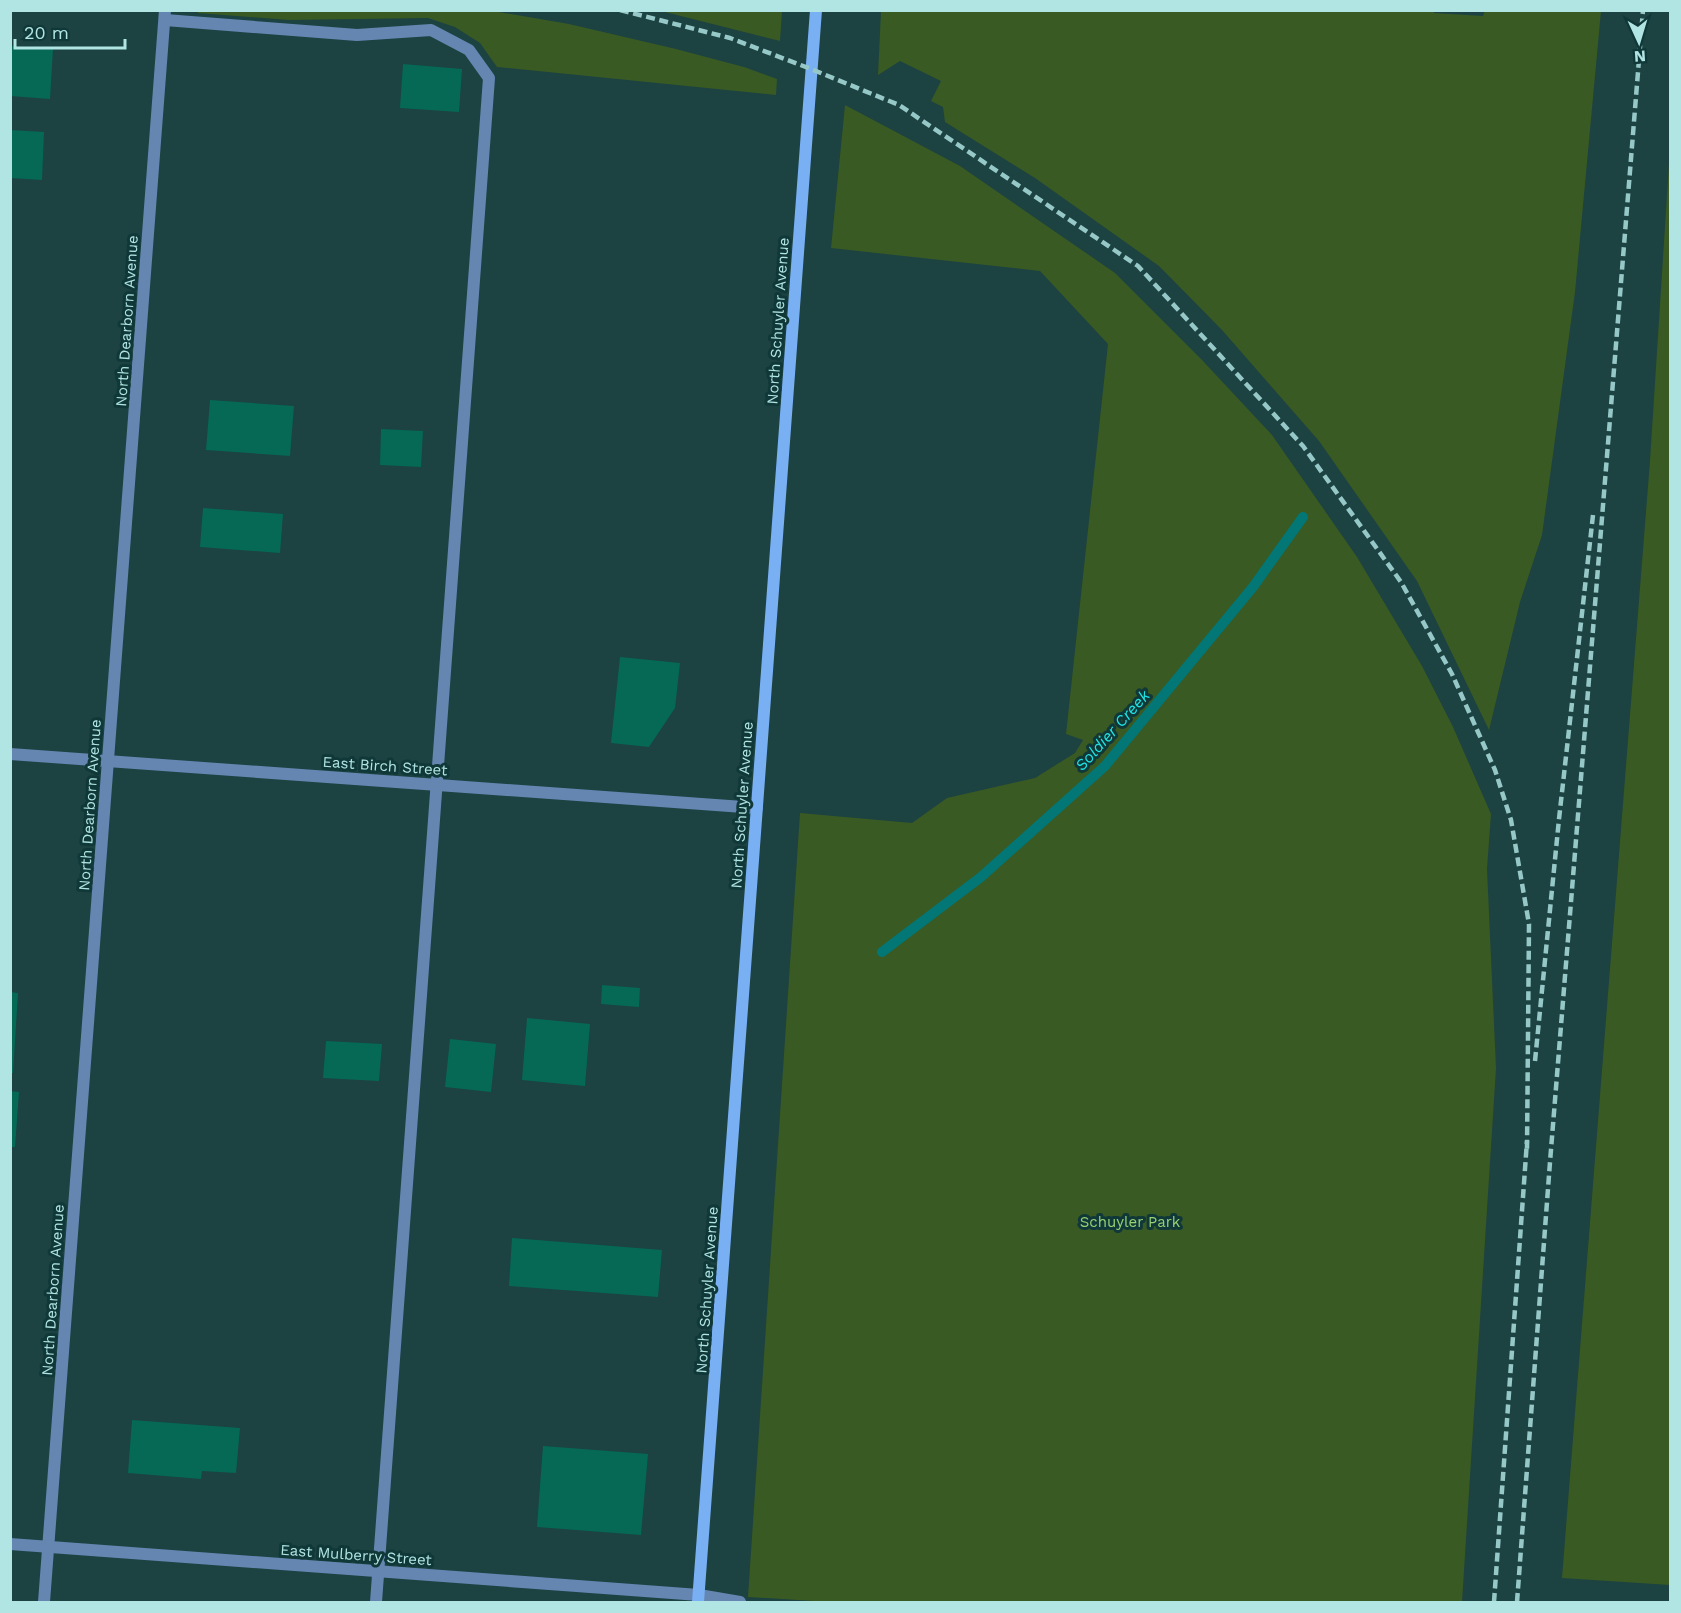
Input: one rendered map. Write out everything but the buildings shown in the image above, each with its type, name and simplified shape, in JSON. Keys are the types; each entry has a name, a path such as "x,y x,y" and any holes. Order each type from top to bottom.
{"street":[{"name":"North Schuyler Avenue","path":"699,1599 816,10"},
{"name":"North Dearborn Avenue","path":"44,1602 165,15"},
{"path":"165,15 357,35 431,30 469,50 489,78 376,1602"},
{"name":"East Birch Street","path":"10,754 757,808"},
{"name":"East Mulberry Street","path":"10,1544 378,1571 740,1602"}],"green space":[{"path":"1434,10 1434,13 1483,16 1485,10 1601,11 1575,292 1542,535 1520,602 1489,730 1417,581 1319,441 1222,330 1159,266 1035,178 945,122 943,107 931,101 941,81 900,61 878,75 881,11"},
{"path":"198,11 493,11 569,24 744,67 777,79 776,95 497,67 480,43 455,27 428,18 289,20 198,13"},
{"path":"661,11 782,11 780,41"},
{"name":"Schuyler Park","path":"845,105 960,166 1115,273 1202,360 1272,435 1357,557 1422,666 1453,727 1491,814 1487,869 1496,1068 1462,1602 830,1602 748,1597 800,813 912,823 947,798 1035,778 1075,753 1083,740 1066,734 1108,344 1040,271 831,248"},
{"path":"1670,148 1670,1585 1562,1578 1650,461"}],"waterway":[{"name":"Soldier Creek","path":"882,952 981,877 1105,766 1253,587 1303,517"}],"railway":[{"path":"620,10 730,38 899,105 1138,266 1303,446 1401,582 1452,674 1495,770 1511,820 1529,924 1527,1149"},
{"path":"1517,1602 1550,1162 1643,10"},
{"path":"1535,1061 1593,515"},
{"path":"1494,1602 1527,1141"}]}
